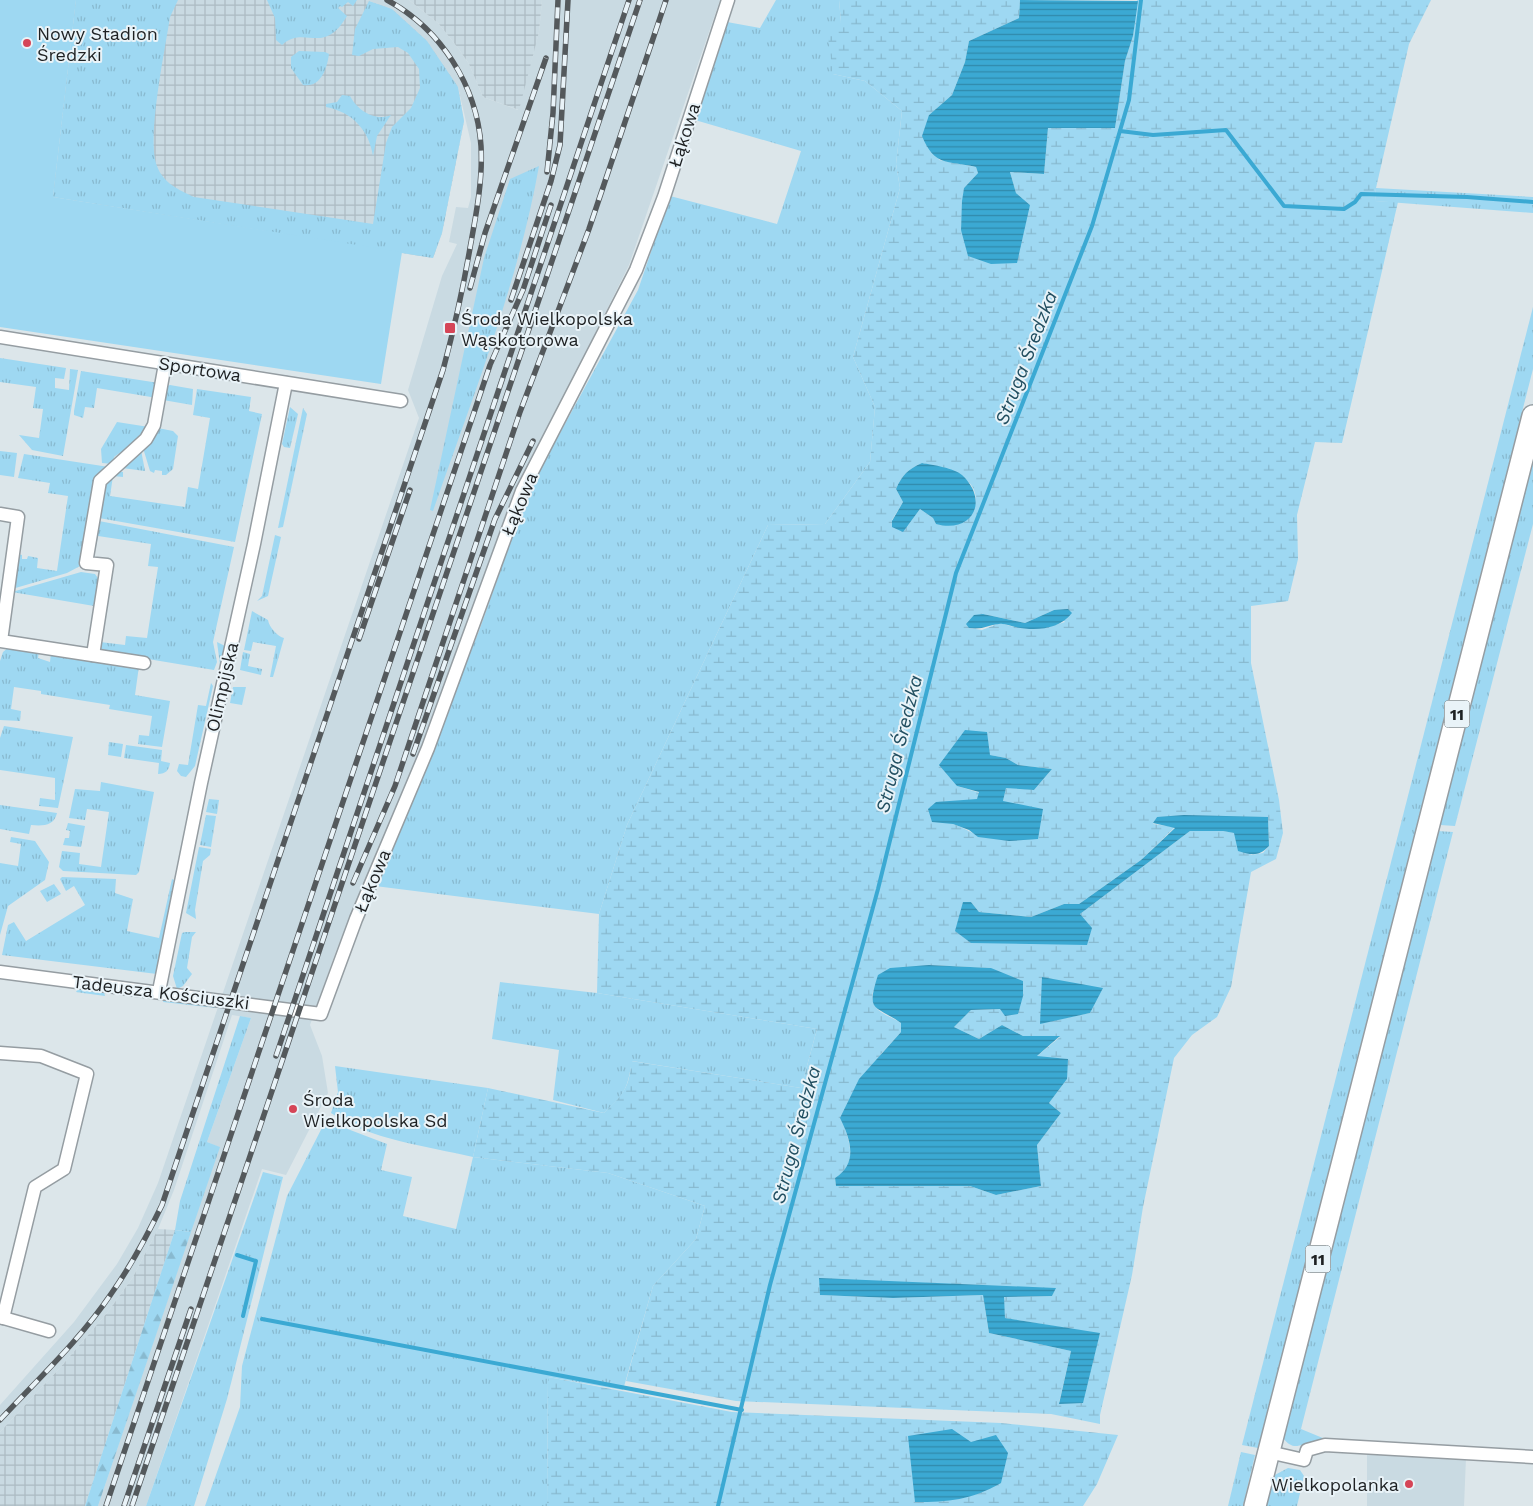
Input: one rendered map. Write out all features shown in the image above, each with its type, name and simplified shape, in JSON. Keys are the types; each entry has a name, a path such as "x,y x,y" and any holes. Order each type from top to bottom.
{"highway":[{"name":"11","path":"1255,1506 1533,416"}],"street":[{"name":"Łąkowa","path":"322,1014 356,919 428,748 522,491 636,270 664,197 728,0"},
{"name":"Sportowa","path":"0,337 401,401"},
{"path":"93,656 106,565 86,563 100,481 146,439 154,425 165,364"},
{"name":"Olimpijska","path":"159,991 201,783 254,544 286,383"},
{"path":"0,514 18,517 0,641 144,664"},
{"name":"Tadeusza Kościuszki","path":"0,972 159,991 322,1014"},
{"path":"0,1053 41,1056 87,1074 64,1169 35,1188 1,1317 49,1331"},
{"path":"1269,1452 1304,1460 1307,1450 1325,1445 1533,1456"}],"shaded area":[{"path":"76,0 366,0 392,9 427,41 458,87 464,121 442,233 433,258 53,197"},
{"path":"366,0 409,0 439,24 458,48 469,64 483,97 518,110 539,32 542,0 720,0 629,265 517,491 485,573 441,699 336,951 310,1025 322,1056 328,1093 286,1175 262,1169 146,1506 98,1506 219,1147 207,1142 251,1018 232,1015 174,1190 158,1229 133,1277 107,1313 58,1370 0,1432 0,1405 74,1322 117,1264 138,1228 158,1183 419,418 408,390 442,276 457,244 449,242 456,207 468,208 471,197 471,143 458,87 392,9"},
{"path":"409,0 542,0 539,32 519,110 483,97 469,64 458,48 439,24"},
{"path":"1020,0 1138,1 1133,36 1125,61 1115,128 1048,128 1044,174 1010,172 1016,193 1030,205 1017,263 991,264 968,256 961,230 964,188 978,173 976,167 937,158 927,146 922,136 929,115 952,95 965,62 969,41 1019,18"},
{"path":"922,463 954,470 962,475 970,485 975,495 976,505 973,513 967,520 949,526 936,524 933,518 920,509 903,532 892,527 892,521 903,502 896,489 898,484 906,473"},
{"path":"1068,609 1072,613 1067,619 1046,628 1023,628 1001,624 982,628 969,628 966,624 974,615 983,614 1025,623 1054,610"},
{"path":"965,730 987,732 990,755 1006,758 1018,765 1052,769 1034,790 1006,788 1003,801 1043,809 1038,839 1009,841 978,837 969,830 953,824 932,822 928,809 936,802 977,799 979,792 957,786 939,765"},
{"path":"1184,815 1268,817 1269,846 1262,852 1255,854 1247,853 1238,851 1234,833 1190,831 1080,914 1092,928 1087,945 971,943 955,931 963,902 971,902 979,912 1031,917 1064,904 1079,904 1141,860 1175,828 1153,823 1157,817"},
{"path":"929,965 991,968 1023,981 1023,996 1018,1014 1005,1016 1000,1009 971,1010 954,1027 979,1039 1002,1025 1023,1036 1060,1036 1037,1056 1068,1059 1067,1079 1049,1103 1061,1113 1037,1145 1041,1186 996,1195 970,1186 836,1186 835,1178 843,1172 850,1158 847,1134 840,1118 859,1079 901,1032 901,1023 875,1006 873,1002 874,987 878,975 890,968"},
{"path":"1042,977 1103,988 1090,1013 1040,1024"},
{"path":"158,1229 175,1230 85,1506 0,1506 0,1432 58,1370 107,1313 133,1277"},
{"path":"819,1278 1056,1288 1052,1296 1004,1297 1005,1318 1100,1333 1083,1403 1059,1404 1071,1351 989,1333 983,1295 893,1298 820,1295"},
{"path":"952,1429 971,1442 996,1435 1008,1453 1001,1483 980,1493 960,1499 915,1502 908,1436"},
{"path":"1367,1451 1466,1458 1464,1506 1367,1506"}],"green space":[{"path":"0,0 76,0 53,197 402,252 381,384 0,327"},
{"path":"76,0 178,0 170,17 155,116 154,136 154,153 157,166 163,177 172,185 194,197 373,224 386,143 392,127 411,108 420,88 419,69 408,53 398,47 373,49 359,56 352,55 355,29 369,1 392,9 427,41 458,87 464,121 442,233 433,258 53,197"},
{"path":"267,0 357,0 353,6 348,2 338,8 347,16 330,35 322,38 298,37 290,39 282,45 276,40 275,18"},
{"path":"776,0 839,0 841,22 833,74 865,81 902,111 896,164 900,188 853,357 875,407 870,462 825,524 768,525 627,825 599,914 375,886 479,631 512,538 542,466 638,290 670,196 777,224 801,151 695,120 727,22 760,28"},
{"path":"839,0 1020,0 1019,18 969,41 965,62 952,95 929,115 939,160 976,167 978,173 964,188 961,231 1030,205 1016,193 1010,172 1044,174 1048,128 1115,128 1125,61 1133,36 1137,0 1431,0 1409,44 1376,188 1375,201 1398,202 1342,443 1315,442 1297,515 1298,559 1288,601 1251,606 1251,663 1279,800 1283,833 1276,859 1251,872 1231,987 1217,1017 1192,1035 1174,1058 1143,1207 1132,1275 1100,1415 1100,1424 1051,1414 736,1401 626,1381 653,1286 696,1239 705,1206 608,1173 473,1157 488,1088 604,1113 624,1090 629,1078 631,1061 801,1088 817,1029 597,993 599,914 627,825 768,525 825,524 870,462 875,407 853,357 900,188 896,164 902,111 865,81 833,74 828,37 841,22","holes":["922,463 944,469 964,478 971,485 975,494 975,504 970,517 936,524 933,518 920,509 908,525 892,520 903,502 896,489 906,473","1054,610 1065,622 1045,628 1014,627 1000,623 982,630 969,628 983,614 1025,623","990,755 1006,758 1018,765 1052,769 1034,790 1006,787 1003,801 989,838 953,824 957,802 977,800 980,793 957,786","1157,817 1268,817 1269,846 1263,853 1251,855 1235,833 1190,831 1080,914 956,931 971,902 979,912 1031,917 1064,904 1079,904 1141,860 1175,827 1153,824","929,965 991,968 1000,1009 971,1010 954,1027 979,1039 1002,1025 1023,1036 1060,1037 1036,1057 1067,1059 1067,1079 1049,1103 1061,1113 1037,1145 1041,1186 996,1195 970,1186 836,1186 835,1178 846,1168 850,1156 845,1128 881,1054 901,1032 901,1023 880,1012 872,998 873,991","1102,988 1090,1013 1040,1023","1055,1289 1052,1296 1003,1297 1005,1318 1100,1334 1059,1403 1071,1351 989,1333 983,1295 893,1298 820,1295"]},
{"path":"299,51 325,52 329,54 322,76 319,80 309,85 303,85 291,68 291,57"},
{"path":"342,95 350,96 357,106 373,116 385,117 391,115 377,136 373,156 368,138 358,124 344,113 326,107 326,104 337,102"},
{"path":"539,166 530,210 507,297 433,511 430,510 484,258 510,179"},
{"path":"1376,188 1533,197 1533,213 1375,201"},
{"path":"1533,307 1533,369 1258,1448 1242,1445"},
{"path":"0,358 66,368 64,379 55,378 55,388 69,390 70,369 78,370 63,456 32,450 19,435 39,438 43,409 33,408 36,387 0,382"},
{"path":"81,371 159,383 157,398 97,388 94,408 85,407 83,418 74,415"},
{"path":"167,386 193,389 192,405 163,400"},
{"path":"197,389 251,397 249,411 262,414 235,542 99,518 103,486 115,471 123,472 123,477 113,476 110,496 185,507 188,487 198,489 210,418 193,415"},
{"path":"290,407 298,414 290,448 284,447 282,444"},
{"path":"303,408 307,414 283,527 278,528"},
{"path":"117,422 149,427 128,451 121,452 114,457 113,464 102,463 101,449"},
{"path":"158,428 173,431 178,436 173,469 166,475 162,475 162,471 155,470 154,473 150,471 143,448"},
{"path":"141,450 145,471 122,468"},
{"path":"0,451 17,453 14,477 0,475"},
{"path":"24,454 109,467 82,565 67,573 12,589 18,554 22,555 22,559 27,559 28,556 38,558 37,568 57,571 68,496 48,493 50,483 18,478"},
{"path":"1533,454 1533,524 1455,826 1440,825"},
{"path":"99,521 234,547 213,642 217,662 214,670 100,651 100,642 125,645 126,636 147,638 158,567 148,566 151,544 98,536 94,557 97,562 92,561"},
{"path":"275,535 281,537 268,596 257,601 262,596"},
{"path":"81,572 95,574 100,581 96,605 94,606 12,592"},
{"path":"252,611 268,620 274,631 284,638 273,677 270,677 276,646 253,642 251,651 244,650"},
{"path":"217,642 225,646 220,665"},
{"path":"9,647 39,651 38,658 50,662 51,653 139,666 135,695 170,701 162,747 138,744 139,735 149,736 152,716 109,709 110,705 41,694 41,691 14,687 11,709 21,711 20,721 0,720 0,661 3,652"},
{"path":"243,652 250,654 248,666 262,669 261,675 240,670"},
{"path":"211,683 213,686 195,766 186,777 181,776 177,771 179,764 188,765 198,705 206,706"},
{"path":"233,687 246,687 242,705 230,703"},
{"path":"4,726 73,737 58,808 39,806 40,798 55,800 55,778 0,770 0,738"},
{"path":"109,742 123,744 121,757 108,755"},
{"path":"126,745 162,750 161,761 170,763 168,770 158,774 159,763 124,758"},
{"path":"101,782 154,792 139,872 136,875 63,871 59,867 62,851 80,853 79,864 101,867 109,812 87,809 85,820 69,818 75,789 100,791"},
{"path":"209,799 219,800 217,814 206,812"},
{"path":"0,805 57,813 51,823 31,825 29,834 0,829"},
{"path":"206,815 216,816 211,847 200,845"},
{"path":"68,823 85,826 81,847 63,845 65,838 69,838 70,831 66,830"},
{"path":"1437,831 1453,832 1301,1429 1330,1441 1317,1441 1293,1446 1283,1438"},
{"path":"11,837 35,841 49,862 45,880 8,906 0,935 0,863 18,866 21,844 10,842"},
{"path":"199,847 211,849 210,855 203,861 195,910 196,919 186,913"},
{"path":"62,877 116,879 115,893 133,899 127,931 159,938 172,879 174,880 157,974 2,955 8,925 14,922 26,941 85,905 74,886 66,891 60,879"},
{"path":"54,884 61,894 47,902 40,891"},
{"path":"196,932 192,937 187,968 192,974 183,986 177,989 173,976 182,933"},
{"path":"500,982 597,993 817,1029 801,1088 632,1061 629,1078 624,1090 604,1113 553,1100 559,1050 492,1039"},
{"path":"78,989 104,992 105,996 76,992"},
{"path":"164,999 214,1005 216,1008 163,1002"},
{"path":"240,1016 251,1018 207,1142 220,1147 191,1232 175,1230 180,1201"},
{"path":"335,1066 488,1088 473,1157 381,1136 363,1130 331,1113 338,1092"},
{"path":"327,1118 345,1128 387,1144 381,1170 412,1177 403,1216 456,1229 473,1157 608,1173 705,1206 696,1239 653,1286 623,1390 548,1377 547,1506 205,1506 240,1407 242,1366 287,1196"},
{"path":"263,1172 283,1177 227,1399 194,1506 146,1506"},
{"path":"175,1230 191,1232 98,1506 85,1506"},
{"path":"548,1377 732,1412 1001,1423 1118,1435 1097,1484 1083,1506 547,1506"},
{"path":"1241,1452 1255,1455 1243,1506 1228,1506"},
{"path":"1288,1468 1300,1470 1304,1476 1297,1506 1265,1506 1273,1476"}],"waterway":[{"name":"Struga Średzka","path":"718,1506 770,1285 878,889 956,573 1092,226 1129,100 1141,0"},
{"path":"1120,131 1153,135 1226,130 1284,206 1344,209 1355,202 1361,194 1467,197 1533,202"},
{"path":"237,1255 256,1261 243,1316"},
{"path":"262,1319 742,1410"}],"railway":[{"path":"0,1420 58,1359 99,1311 132,1262 162,1205 443,370 455,324 475,223 481,172 481,146 478,124 464,81 453,61 424,27 406,12 387,0"},
{"path":"547,172 553,113 558,0"},
{"path":"511,300 551,181 560,145 568,0"},
{"path":"276,1056 629,0"},
{"path":"132,1506 640,0"},
{"path":"353,883 395,786 520,412 589,229 666,0"},
{"path":"470,288 485,233 546,58"},
{"path":"106,1506 490,365 523,290 551,205"},
{"path":"413,754 495,519 533,441"},
{"path":"359,639 410,490"},
{"path":"124,1506 191,1309"}],"place":[{"name":"Nowy Stadion Średzki","path":"27,43"},
{"name":"Środa Wielkopolska Wąskotorowa","path":"450,328"},
{"name":"Środa Wielkopolska Sd","path":"293,1109"},
{"name":"Wielkopolanka","path":"1409,1484"}]}
